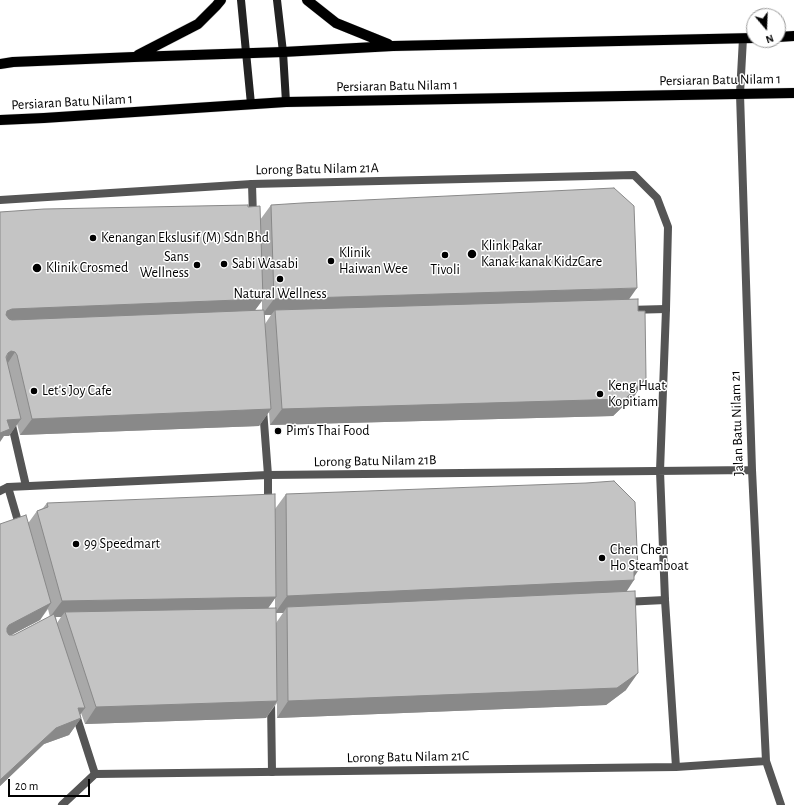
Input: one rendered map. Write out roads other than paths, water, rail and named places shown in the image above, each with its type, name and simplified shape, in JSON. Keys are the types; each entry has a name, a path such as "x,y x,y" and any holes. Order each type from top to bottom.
{"main road":[{"path":"134,57 198,24 221,0"},
{"path":"307,0 336,23 393,46"},
{"path":"0,64 13,62 283,52 393,46 743,38"},
{"name":"Persiaran Batu Nilam 1","path":"0,120 286,102 794,93"}],"street":[{"path":"241,0 251,104"},
{"path":"277,0 283,52 286,102"},
{"name":"Jalan Batu Nilam 21","path":"743,38 740,94 752,470 766,761 781,805"},
{"name":"Lorong Batu Nilam 21A","path":"0,200 252,184 634,174 657,198 668,227 666,309"},
{"path":"252,184 253,222"},
{"path":"619,310 666,309 660,471 665,600 676,767"},
{"path":"262,398 268,475 268,515"},
{"path":"8,411 26,486"},
{"name":"Lorong Batu Nilam 21B","path":"0,491 8,487 268,475 752,470"},
{"path":"8,487 21,532"},
{"path":"618,602 665,600"},
{"path":"271,695 272,772"},
{"path":"62,805 95,774 73,706"},
{"name":"Lorong Batu Nilam 21C","path":"95,774 676,767 766,761"}],"place":[{"name":"Kenangan Ekslusif (M) Sdn Bhd","path":"93,238"},
{"name":"Klink Pakar Kanak-kanak KidzCare","path":"472,254"},
{"name":"Tivoli","path":"445,255"},
{"name":"Klinik Haiwan Wee","path":"331,261"},
{"name":"Sabi Wasabi","path":"224,264"},
{"name":"Sans Wellness","path":"197,265"},
{"name":"Klinik Crosmed","path":"37,268"},
{"name":"Natural Wellness","path":"280,279"},
{"name":"Let's Joy Cafe","path":"34,391"},
{"name":"Keng Huat Kopitiam","path":"600,394"},
{"name":"Pim's Thai Food","path":"278,431"},
{"name":"99 Speedmart","path":"76,544"},
{"name":"Chen Chen Ho Steamboat","path":"602,558"}]}
